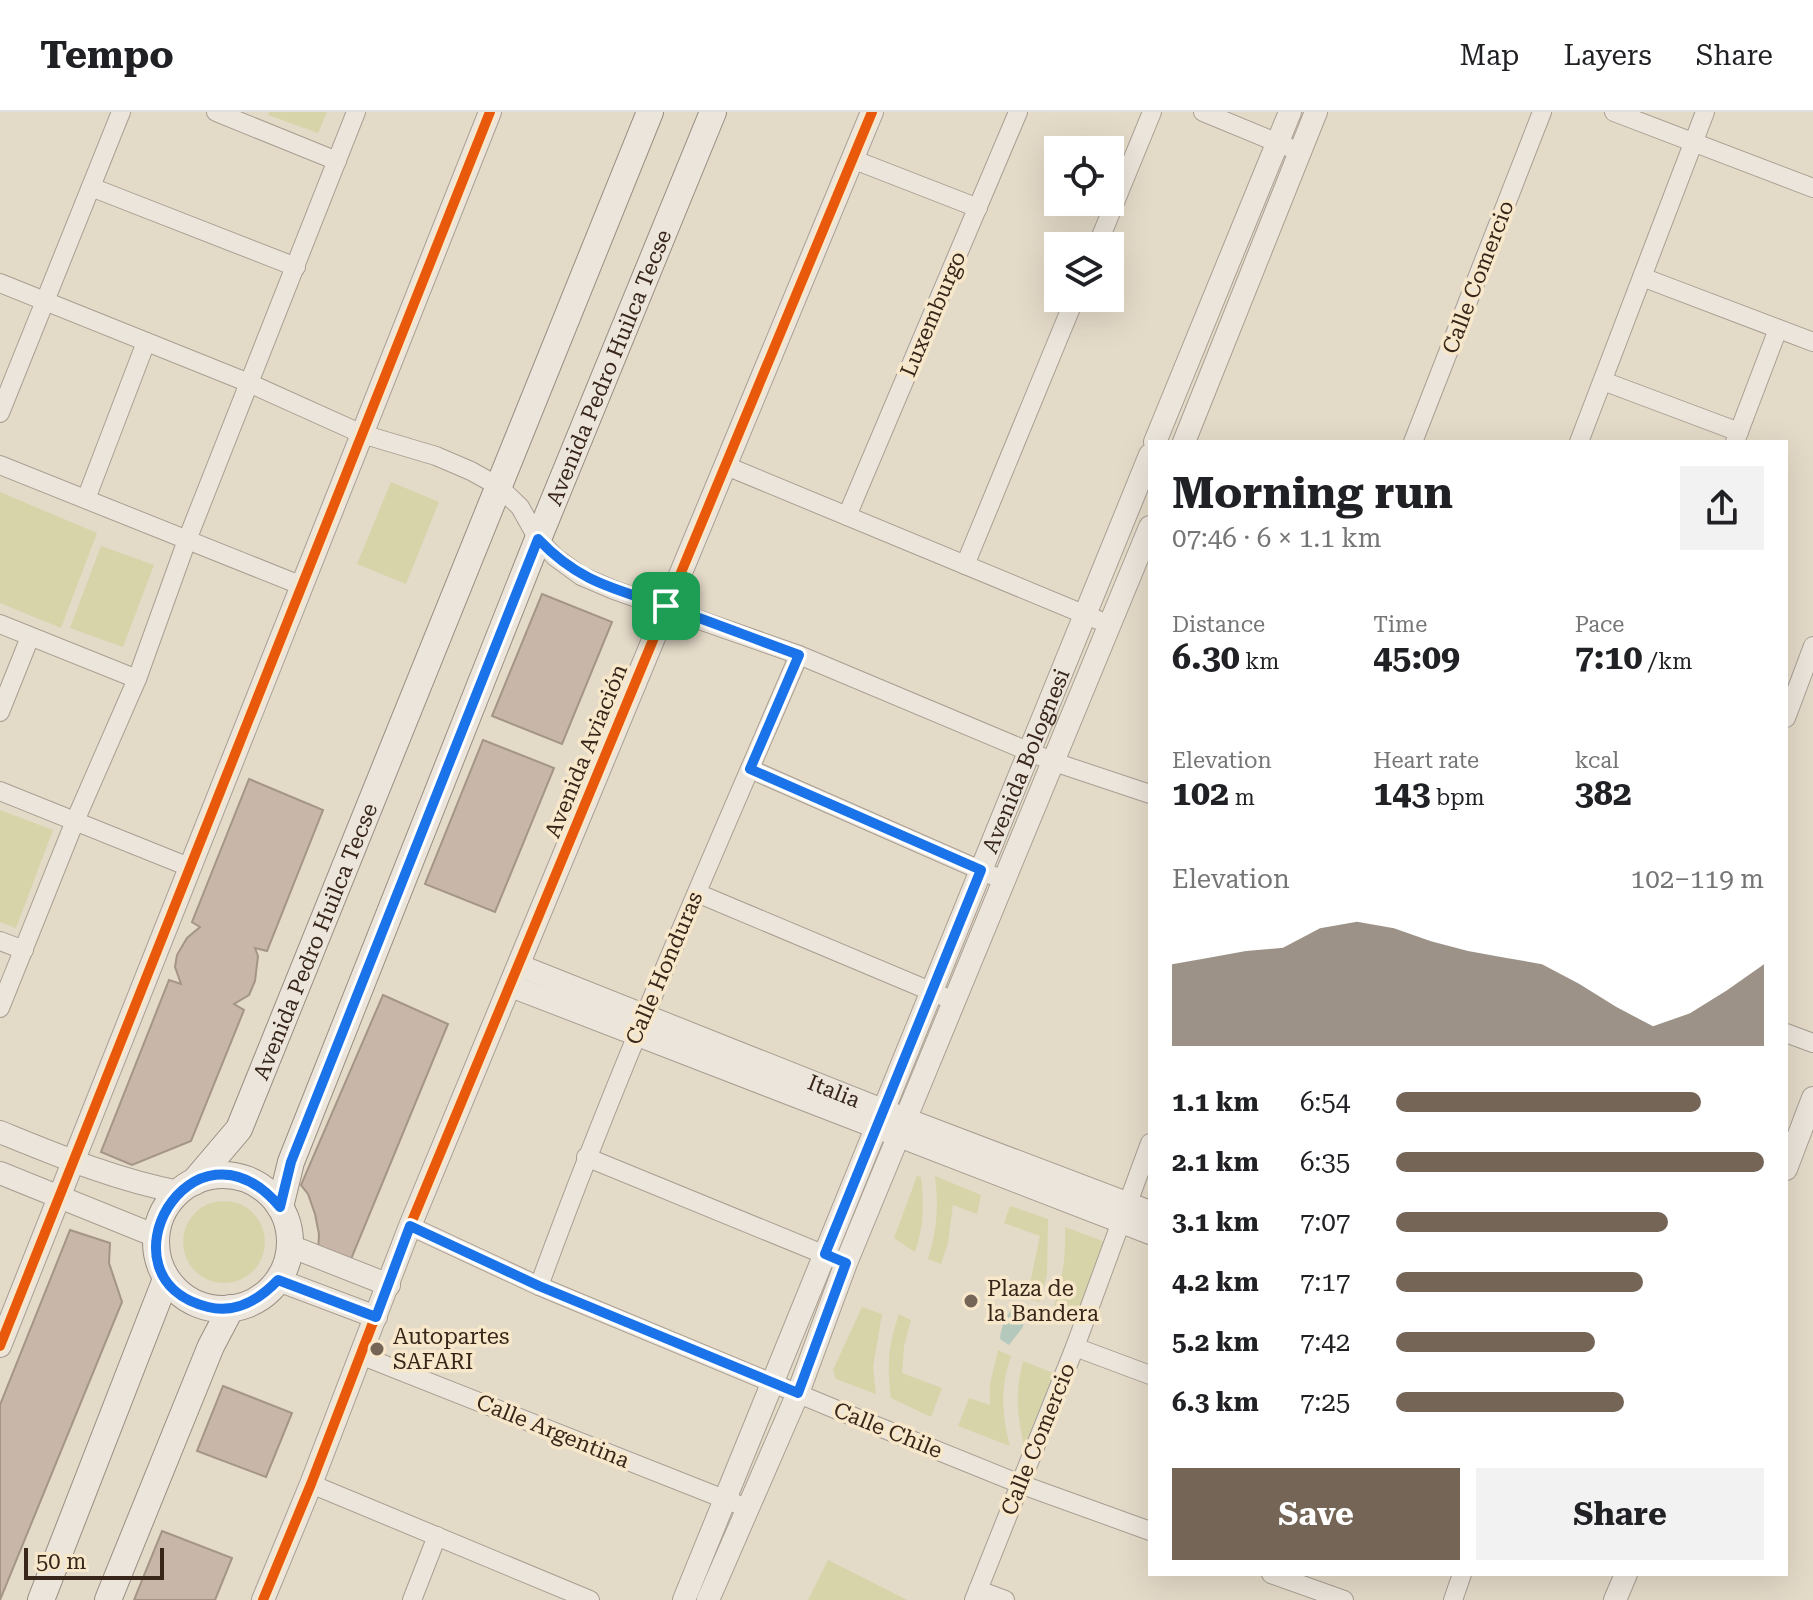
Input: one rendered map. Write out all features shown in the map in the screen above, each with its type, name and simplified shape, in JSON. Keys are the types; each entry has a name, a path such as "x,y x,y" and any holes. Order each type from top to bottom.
{"main road":[{"name":"Avenida Pedro Huilca Tecse","path":"186,1187 239,1129 650,112"},
{"name":"Avenida Pedro Huilca Tecse","path":"280,1207 291,1162 538,539 713,112"},
{"path":"212,1176 232,1176 251,1181 267,1192 280,1207 286,1219 290,1246 278,1280 265,1294 249,1304 212,1308 194,1303 166,1279 156,1253 156,1236 166,1206 186,1187 212,1176"},
{"path":"41,1600 166,1279"},
{"path":"108,1600 211,1346 231,1308"}],"street":[{"path":"0,413 121,112"},
{"path":"216,112 337,161"},
{"path":"0,1008 75,821 137,679 187,540 356,112"},
{"path":"0,1346 490,112"},
{"name":"Avenida Aviación","path":"263,1600 410,1226 872,112"},
{"name":"Luxemburgo","path":"847,516 1018,112"},
{"path":"1103,232 1152,112"},
{"path":"1203,112 1300,152"},
{"path":"1156,440 1290,112"},
{"path":"1185,440 1316,112"},
{"name":"Calle Comercio","path":"1414,440 1542,112"},
{"path":"1614,112 1813,188"},
{"path":"1580,440 1705,112"},
{"path":"852,159 978,208"},
{"path":"91,187 296,267"},
{"path":"1642,277 1813,342"},
{"path":"0,283 249,383 362,434 436,456 498,486 520,507 538,539 555,557 581,576 799,655 1054,762 1148,793"},
{"path":"965,565 1069,312"},
{"path":"1603,381 1737,437 1778,329"},
{"path":"86,499 146,342"},
{"name":"Avenida Bolognesi","path":"708,1600 798,1393 835,1259 880,1119 1148,460"},
{"path":"0,465 300,585"},
{"path":"724,465 1110,625"},
{"name":"Avenida Bolognesi","path":"684,1600 774,1381 901,1127 1148,532"},
{"path":"0,624 137,679"},
{"path":"0,712 30,637"},
{"path":"1788,713 1813,646"},
{"name":"Calle Honduras","path":"539,1286 586,1157 640,1024 799,655"},
{"path":"750,769 1005,881"},
{"path":"0,791 189,867"},
{"path":"697,893 954,1001"},
{"path":"0,941 24,950"},
{"name":"Italia","path":"516,976 1124,1213 1148,1212"},
{"path":"1788,1034 1813,1043"},
{"path":"1788,1164 1813,1098"},
{"path":"0,1132 72,1162 134,1183 186,1187"},
{"name":"Calle Comercio","path":"976,1595 1075,1347 1148,1148"},
{"path":"586,1157 835,1259"},
{"path":"0,1173 156,1236"},
{"path":"1124,1213 1148,1231"},
{"name":"Calle Chile","path":"410,1226 539,1286 798,1393 1020,1484 1148,1530"},
{"path":"290,1246 389,1285"},
{"path":"278,1280 376,1317"},
{"path":"1075,1347 1148,1374"},
{"name":"Calle Argentina","path":"360,1355 747,1508"},
{"path":"311,1484 437,1536 552,1592 590,1600"},
{"path":"412,1600 437,1536"},
{"path":"1277,1576 1344,1600"},
{"path":"1453,1600 1461,1576"},
{"path":"1615,1600 1625,1576"},
{"path":"976,1595 1005,1600"}],"shaded area":[{"path":"269,112 327,112 318,133 268,115"},
{"path":"391,482 439,502 406,584 357,564"},
{"path":"0,492 97,533 61,628 0,603"},
{"path":"101,546 154,565 123,647 70,628"},
{"path":"0,810 53,830 16,928 0,922"},
{"path":"917,1176 921,1177 923,1206 915,1252 894,1238"},
{"path":"935,1176 981,1195 977,1214 953,1205 948,1243 941,1264 928,1259 936,1218"},
{"path":"224,1201 240,1204 253,1213 262,1226 265,1242 262,1258 253,1271 240,1280 224,1283 208,1280 195,1271 186,1258 183,1242 186,1226 195,1213 208,1204"},
{"path":"1010,1206 1048,1219 1047,1275 1039,1302 1027,1298 1040,1236 1004,1223"},
{"path":"1065,1227 1105,1242 1079,1316 1054,1306 1063,1267"},
{"path":"1017,1304 1024,1307 1023,1327 1009,1345 1000,1339 1005,1320"},
{"path":"862,1307 882,1314 873,1367 876,1394 836,1379 833,1370"},
{"path":"899,1314 911,1320 904,1346 902,1373 942,1388 931,1417 891,1398 889,1356"},
{"path":"998,1350 1011,1356 1003,1401 1010,1446 958,1426 969,1398 990,1405 990,1384"},
{"path":"1023,1361 1058,1375 1030,1448 1024,1446 1018,1413"},
{"path":"828,1560 907,1600 808,1600"}],"building":[{"path":"542,594 612,622 562,744 492,716"},
{"path":"483,740 554,768 495,912 425,884"},
{"path":"249,779 323,810 267,951 255,948 258,956 255,981 249,995 234,1004 244,1010 191,1141 132,1165 101,1152 169,980 181,984 175,967 177,955 187,938 200,927 192,922"},
{"path":"383,995 448,1024 349,1264 318,1253 319,1234 315,1214 301,1185"},
{"path":"70,1230 110,1243 109,1263 122,1302 0,1600 0,1405"},
{"path":"223,1386 292,1413 266,1477 197,1451"},
{"path":"162,1531 232,1558 215,1600 134,1600"}],"cycle path":[{"path":"0,1346 490,112"},
{"path":"263,1600 410,1226 872,112"}],"place":[{"name":"Plaza de la Bandera","path":"971,1301"},
{"name":"Autopartes SAFARI","path":"377,1349"}],"route":[{"path":"538,539 555,557 581,576 666,606 799,655 750,769 981,870 825,1254 846,1263 798,1393 539,1286 410,1226 376,1317 278,1280 265,1294 249,1304 231,1308 212,1308 194,1303 179,1293 166,1279 160,1266 156,1236 166,1206 179,1192 194,1182 212,1176 232,1176 251,1181 267,1192 280,1207 291,1162 538,539"}]}
